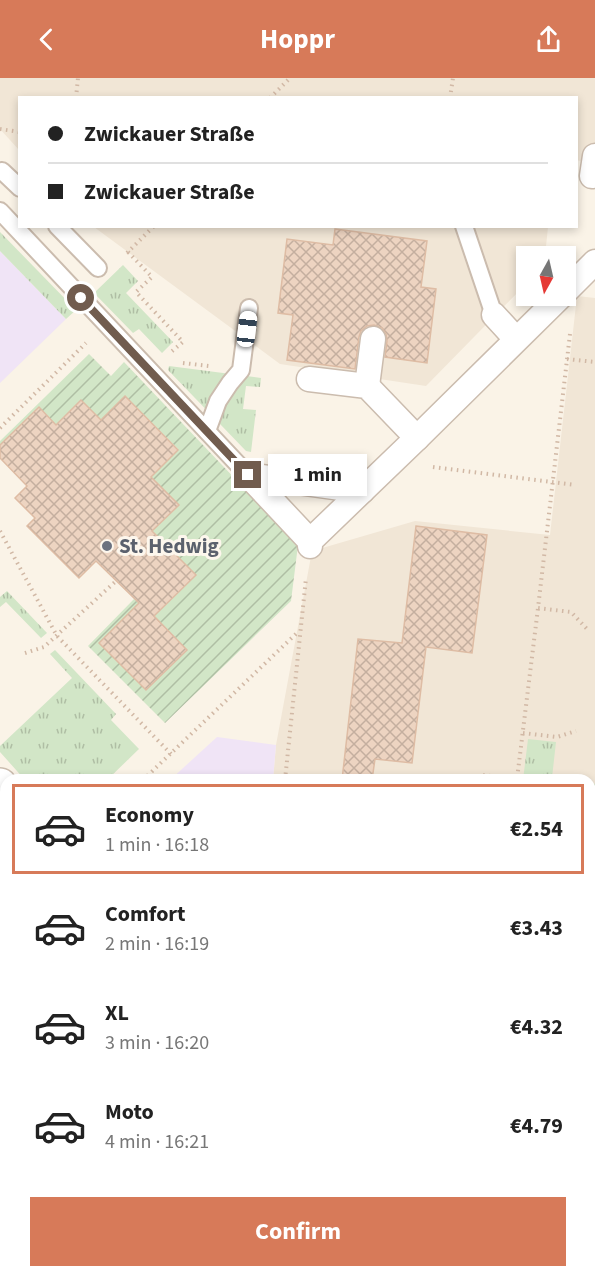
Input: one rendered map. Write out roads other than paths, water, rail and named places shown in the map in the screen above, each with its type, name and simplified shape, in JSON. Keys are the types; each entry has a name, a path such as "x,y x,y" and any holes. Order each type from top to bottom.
{"street":[{"path":"576,283 595,262"},
{"path":"248,475 310,543 362,491 404,460 417,438 516,339 553,306"},
{"path":"494,315 516,339"},
{"path":"367,386 372,339"},
{"path":"309,379 367,386 417,438"},
{"path":"248,475 362,491"}],"lane":[{"path":"1,172 18,186"},
{"path":"0,211 248,475"},
{"path":"59,228 98,268"},
{"path":"466,228 494,315"},
{"path":"207,431 218,401 242,370 249,308"}],"place":[{"name":"St. Hedwig","path":"107,546"}]}
